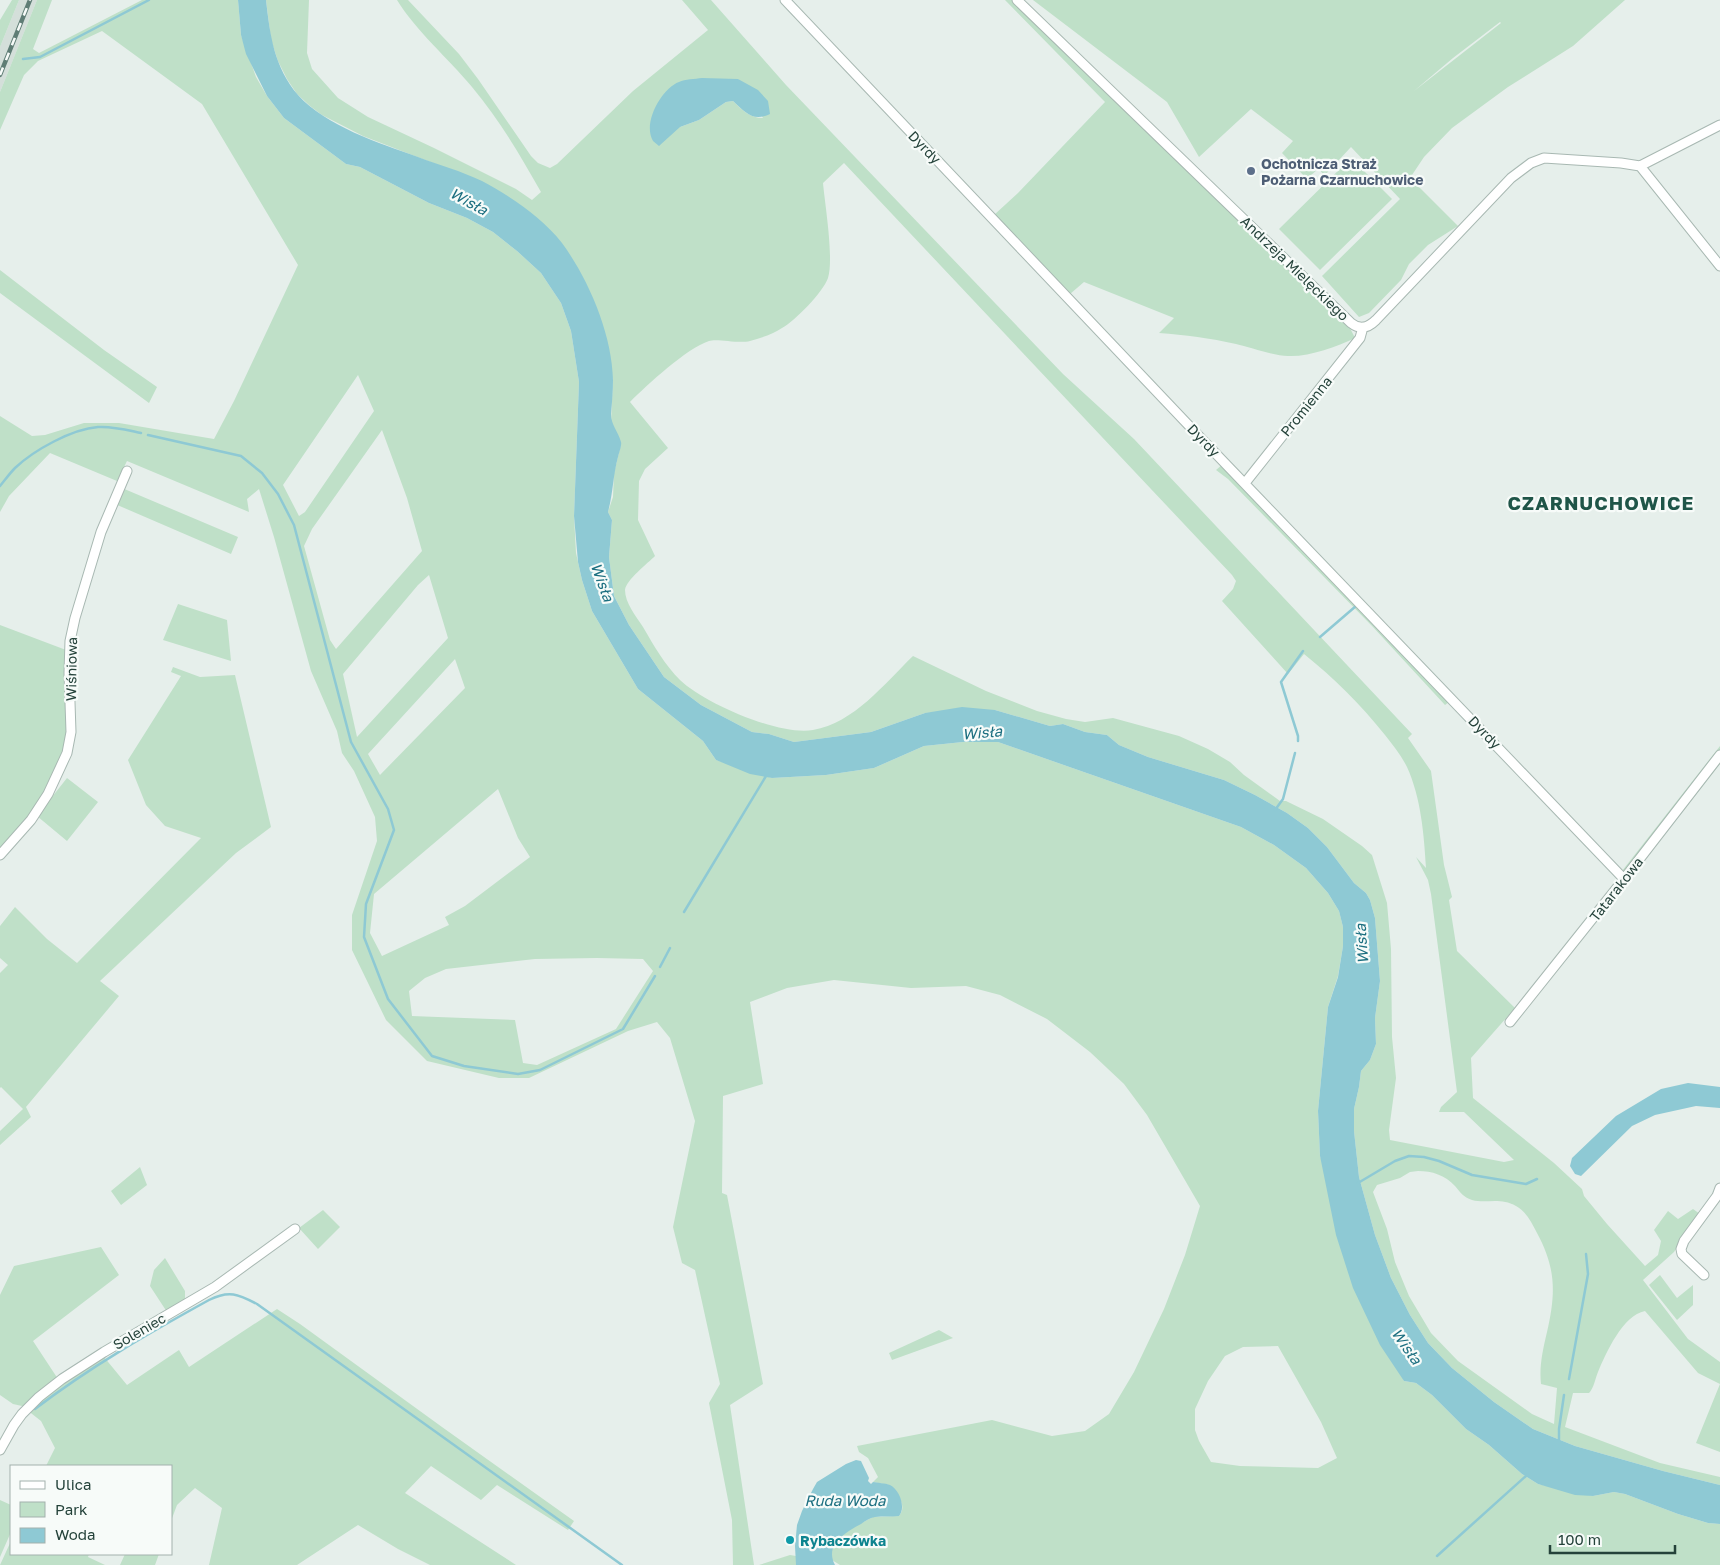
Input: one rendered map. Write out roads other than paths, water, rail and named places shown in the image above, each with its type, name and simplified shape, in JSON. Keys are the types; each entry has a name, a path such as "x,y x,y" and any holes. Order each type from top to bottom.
{"street":[{"name":"Dyrdy","path":"785,0 1624,879"},
{"name":"Andrzeja Mielęckiego","path":"1017,0 1356,326 1370,325 1376,320 1512,178 1531,163 1551,158 1640,166"},
{"path":"1720,125 1640,166 1720,266"},
{"name":"Promienna","path":"1245,483 1360,338 1363,327"},
{"name":"Wiśniowa","path":"0,855 31,820 48,794 67,753 71,732 69,673 70,641 74,618 102,532 127,471"},
{"name":"Tatarakowa","path":"1510,1022 1720,755"},
{"path":"1704,1275 1682,1254 1681,1249 1684,1241 1717,1196 1720,1188"},
{"name":"Soleniec","path":"0,1450 22,1414 39,1397 62,1379 215,1287 295,1229"}],"water":[{"name":"Wisła","path":"238,0 266,0 269,26 278,62 298,95 310,106 338,125 387,146 466,174 493,187 514,200 545,224 572,258 590,290 604,326 612,362 613,393 611,418 621,444 608,512 612,520 609,557 614,596 629,625 664,677 701,705 752,732 769,734 794,742 871,732 925,713 962,707 995,710 1050,726 1063,724 1085,732 1107,735 1119,745 1148,757 1224,780 1255,795 1287,813 1308,828 1327,847 1354,883 1366,893 1375,918 1380,981 1375,1018 1376,1044 1370,1060 1361,1071 1354,1109 1354,1131 1359,1177 1375,1235 1391,1278 1410,1315 1428,1343 1452,1368 1494,1402 1533,1429 1575,1446 1720,1485 1720,1524 1708,1523 1678,1514 1625,1494 1614,1492 1593,1496 1575,1495 1538,1484 1522,1474 1489,1445 1466,1429 1432,1395 1416,1383 1404,1381 1380,1345 1353,1288 1336,1235 1320,1156 1318,1111 1328,1007 1338,977 1343,946 1343,927 1339,911 1328,893 1306,868 1274,845 1241,827 998,742 963,742 924,746 874,768 826,775 772,778 750,774 716,760 703,741 638,689 592,611 578,562 574,516 579,382 571,331 561,303 541,273 493,232 467,218 429,203 360,167 346,164 284,118 267,96 246,54 241,35"},
{"path":"702,78 738,79 758,90 768,101 770,114 754,117 733,101 726,102 699,120 680,127 659,146 653,141 650,134 650,125 660,99 666,91 679,82"},
{"path":"1688,1083 1720,1087 1720,1108 1696,1106 1655,1115 1632,1126 1581,1176 1575,1174 1570,1166 1572,1158 1616,1116 1661,1089"},
{"name":"Ruda Woda","path":"856,1460 861,1461 869,1478 868,1481 871,1484 873,1482 888,1484 894,1487 901,1499 901,1513 899,1516 871,1518 843,1535 834,1545 832,1551 835,1565 796,1565 797,1525 817,1482"}],"waterway":[{"path":"23,59 40,57 149,0"},
{"path":"0,486 15,468 32,454 65,436 98,427 120,428 141,433"},
{"path":"148,435 241,456 262,473 278,494 294,525 351,742 388,809 394,830 366,904 364,937 388,999 432,1056 464,1066 518,1074 540,1070 623,1029 655,976"},
{"path":"1320,637 1356,606"},
{"path":"1298,741 1281,682 1303,651"},
{"path":"1275,810 1283,799 1295,753"},
{"path":"684,912 766,776"},
{"path":"660,967 670,948"},
{"path":"1358,1183 1395,1161 1409,1156 1439,1161 1472,1175 1526,1184 1537,1179"},
{"path":"1569,1379 1588,1274 1586,1254"},
{"path":"35,1409 98,1365 187,1312 222,1295 239,1296 257,1304 622,1565"},
{"path":"1559,1443 1564,1395"},
{"path":"1437,1556 1527,1475"}],"railway":[{"path":"0,75 30,0"}],"place":[{"name":"Ochotnicza Straż Pożarna Czarnuchowice","path":"1251,171"},
{"name":"Rybaczówka","path":"790,1540"}],"district":[{"name":"CZARNUCHOWICE","path":"1601,502"}]}
